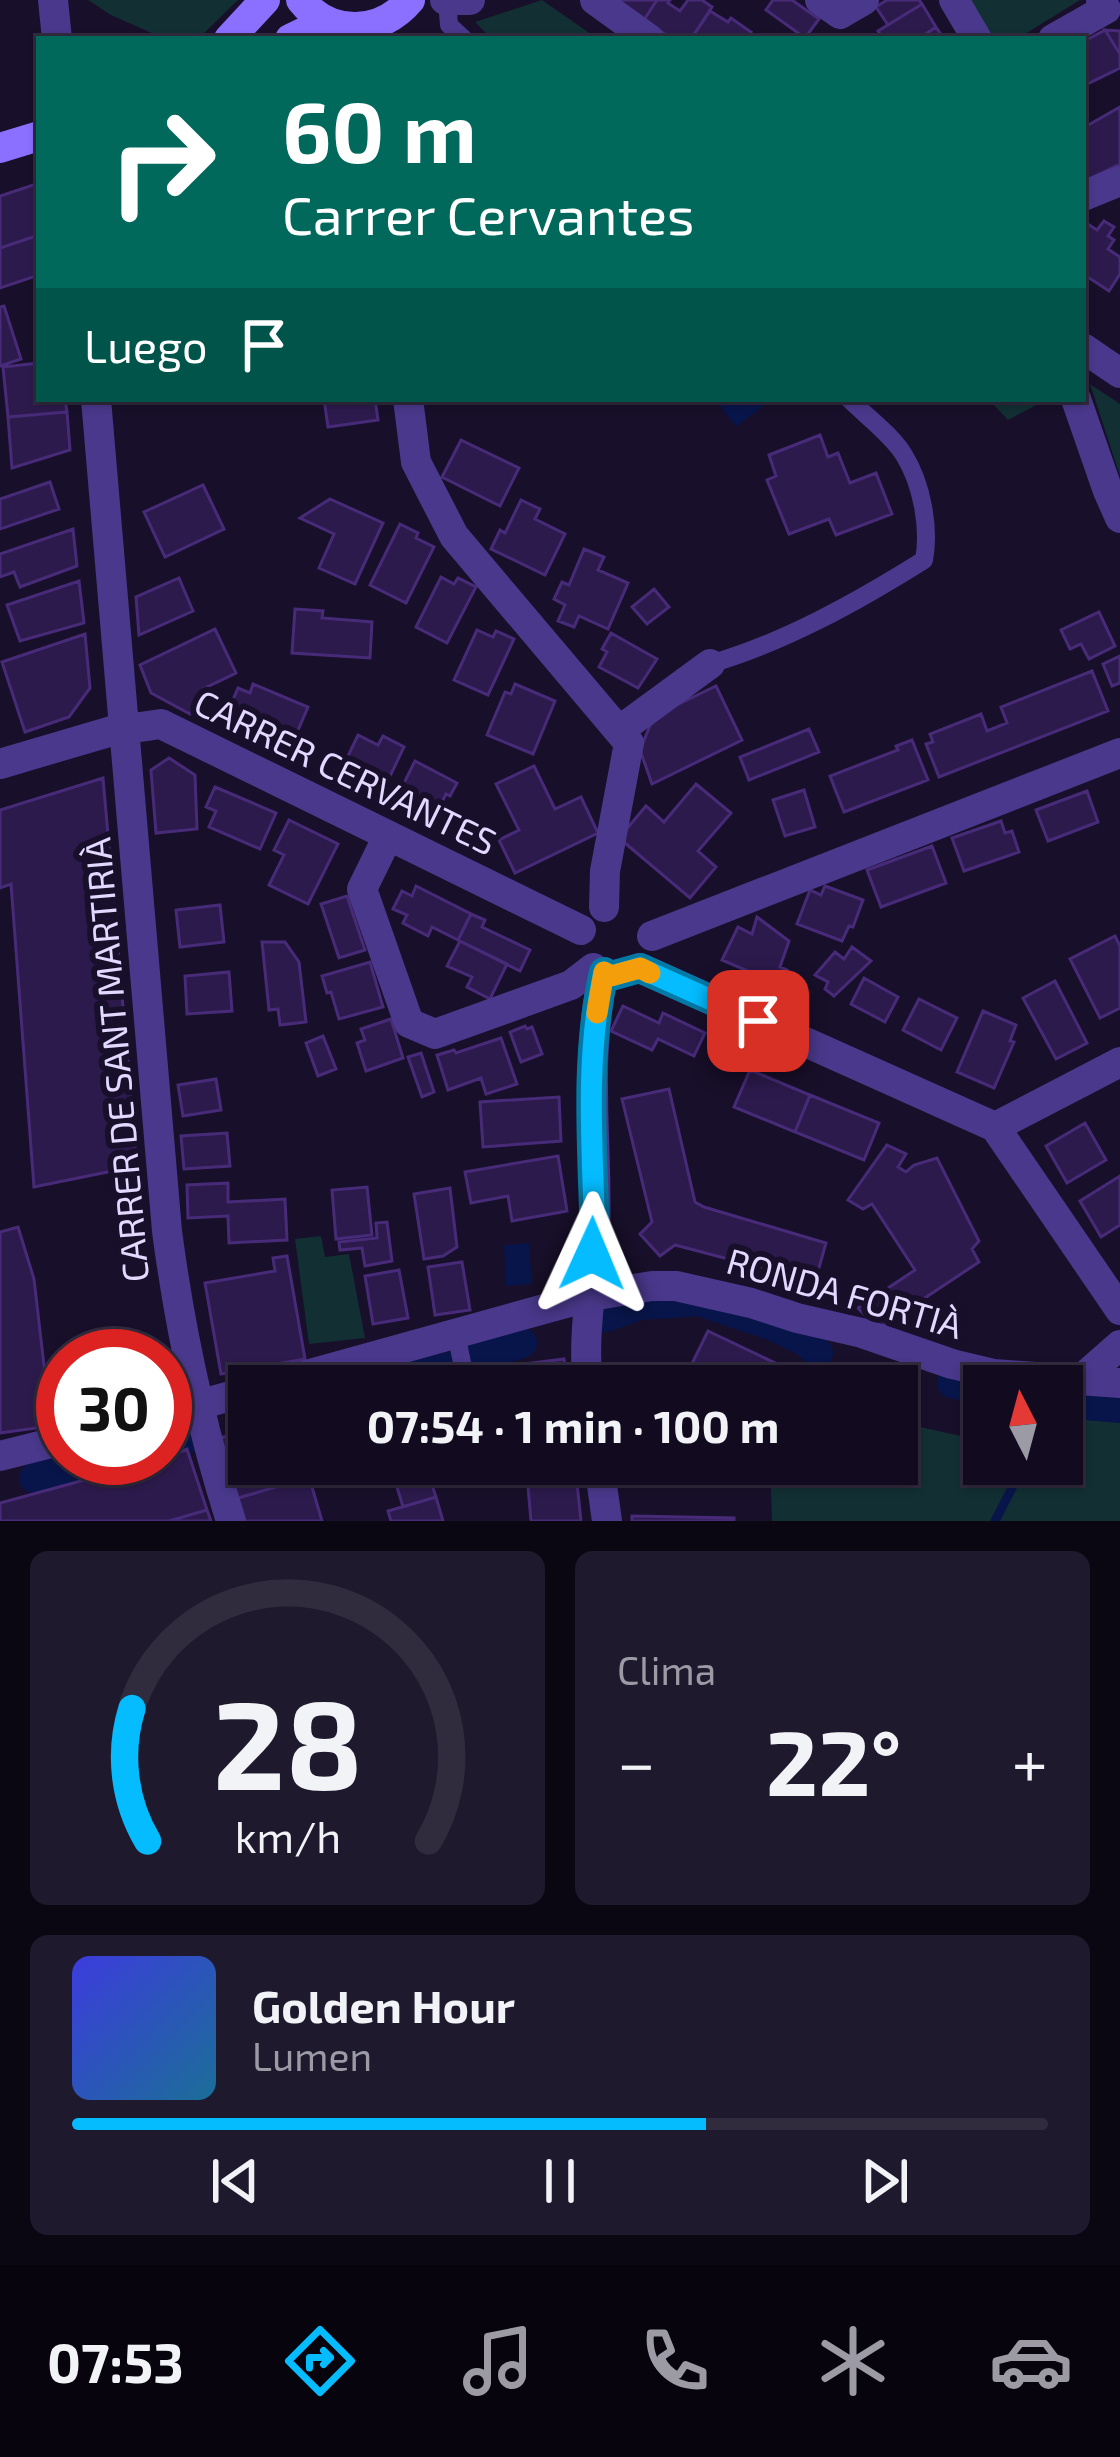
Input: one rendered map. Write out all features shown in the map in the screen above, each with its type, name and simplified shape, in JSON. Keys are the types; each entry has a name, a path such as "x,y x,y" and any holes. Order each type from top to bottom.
{"main road":[{"path":"233,36 265,0"},
{"path":"301,0 327,21 360,33 398,14 410,0"},
{"path":"296,36 327,21"},
{"path":"0,148 36,137"}],"street":[{"path":"53,0 57,36"},
{"path":"446,0 470,0"},
{"path":"595,0 645,36"},
{"path":"820,0 840,14 864,0"},
{"path":"954,0 974,36"},
{"path":"1058,36 1109,6"},
{"path":"1086,195 1120,181"},
{"path":"1086,350 1120,373"},
{"name":"CARRER DE SANT MARTIRIÀ","path":"96,402 167,1231 208,1448 231,1521"},
{"path":"408,402 416,463 454,536 629,743 605,872 604,907"},
{"path":"1077,402 1120,518"},
{"path":"620,730 710,664"},
{"name":"CARRER CERVANTES","path":"1,759 161,724 581,930"},
{"path":"652,936 1120,753"},
{"path":"388,836 362,889 409,1023 435,1034 571,985 599,970"},
{"path":"640,968 652,936 646,920 634,909 616,904 588,917 580,944 584,958 599,970 611,976 640,968 995,1127 1120,1310"},
{"path":"585,1365 595,1242 591,1085 599,970"},
{"path":"995,1127 1120,1062"},
{"path":"595,1242 640,1287"},
{"name":"RONDA FORTIÀ","path":"365,1365 458,1345 591,1296 676,1286 862,1333 963,1367"},
{"path":"1083,1377 1120,1345"},
{"name":"RONDA FORTIÀ","path":"1083,1381 1120,1383"},
{"path":"192,1407 228,1397"},
{"path":"0,1456 36,1447"},
{"path":"602,1485 607,1521"}],"lane":[{"path":"446,0 449,25 461,36"},
{"path":"710,664 741,655 869,594 924,560 927,542 921,497 904,454 852,402"},
{"path":"458,1345 462,1365"}],"green space":[{"path":"88,0 238,0 201,36 158,36"},
{"path":"542,0 594,36 489,36 475,22"},
{"path":"966,0 1080,0 1022,36 988,36"},
{"path":"1090,384 1120,404 1120,476"},
{"path":"991,402 1040,402 1040,403 1008,420"},
{"path":"321,1236 325,1257 349,1254 365,1338 309,1344 295,1239"},
{"path":"1083,1398 1120,1401 1120,1521 772,1521 771,1485 918,1485 918,1427 963,1436 963,1485 1083,1485"}],"shaded area":[{"path":"719,402 768,402 736,427"},
{"path":"529,1243 532,1284 506,1286 504,1245"}],"building":[{"path":"614,0 657,0 644,20"},
{"path":"657,0 670,0 680,11 688,0 702,0 712,7 693,36 668,36 644,20"},
{"path":"773,0 792,0 819,19 802,36 766,10"},
{"path":"887,0 919,0 922,4 888,25 876,7"},
{"path":"922,4 936,27 922,36 881,36 878,31"},
{"path":"710,11 751,32 748,36 693,36"},
{"path":"1105,30 1120,54 1120,68 1086,85 1086,40"},
{"path":"1105,30 1120,31 1120,54"},
{"path":"1120,107 1120,164 1086,181 1086,126"},
{"path":"36,184 36,236 0,248 0,196"},
{"path":"1104,221 1114,227 1108,249 1120,257 1120,274 1109,291 1086,276 1086,223 1097,230"},
{"path":"36,236 36,276 0,288 0,248"},
{"path":"4,306 21,359 0,366 0,307"},
{"path":"36,363 36,402 65,402 67,412 8,417 3,367"},
{"path":"324,402 375,402 378,420 328,427"},
{"path":"67,412 70,450 12,468 8,417"},
{"path":"820,435 828,457 838,453 850,483 876,473 892,514 836,535 829,519 789,534 767,480 776,476 769,455"},
{"path":"461,440 519,468 500,506 442,477"},
{"path":"50,482 59,509 0,529 0,499"},
{"path":"203,485 224,529 165,557 144,512"},
{"path":"330,499 383,523 355,584 319,568 334,534 300,518"},
{"path":"521,500 540,509 535,519 565,534 545,575 491,549"},
{"path":"400,524 434,547 406,603 370,585"},
{"path":"73,529 77,566 20,587 14,572 0,577 0,554"},
{"path":"584,549 604,557 598,570 628,583 608,629 579,616 574,627 558,621 565,605 554,599 562,582 569,585"},
{"path":"441,577 454,584 458,578 476,587 447,643 416,627"},
{"path":"179,578 193,611 139,635 136,597"},
{"path":"79,581 84,623 20,641 7,605"},
{"path":"654,589 669,607 647,624 632,607"},
{"path":"295,609 323,611 322,618 372,622 370,658 292,653"},
{"path":"1099,612 1115,646 1089,659 1081,644 1070,649 1061,630"},
{"path":"215,629 236,673 203,689 190,714 151,693 140,665"},
{"path":"477,630 514,639 488,695 454,680"},
{"path":"611,633 657,659 638,688 599,667"},
{"path":"85,634 90,688 69,717 25,732 2,662"},
{"path":"1120,656 1120,683 1112,686 1103,664"},
{"path":"1092,671 1108,711 939,777 926,744 933,742 930,734 981,714 987,731 1007,723 1001,707"},
{"path":"253,684 308,707 289,751 223,723 238,688 250,693"},
{"path":"515,684 555,701 533,754 487,735 505,692 511,694"},
{"path":"716,686 742,740 652,784 640,750 654,716"},
{"path":"809,729 819,752 749,780 740,757"},
{"path":"358,735 378,745 383,736 404,747 380,797 338,777"},
{"path":"912,740 928,780 844,812 830,776"},
{"path":"169,758 195,775 197,829 156,833 151,770"},
{"path":"415,761 457,783 440,806 402,787"},
{"path":"534,766 555,809 581,797 598,833 515,873 499,840 519,830 496,784"},
{"path":"103,778 137,1166 34,1187 11,884 0,888 0,810"},
{"path":"696,784 731,813 698,851 716,867 690,898 619,838 646,806 664,822"},
{"path":"215,787 276,813 260,849 209,827 216,811 206,807"},
{"path":"804,790 815,827 785,836 773,800"},
{"path":"1087,791 1098,822 1048,841 1036,810"},
{"path":"289,820 338,844 308,904 269,885 284,855 274,850"},
{"path":"1001,821 1005,833 1012,831 1019,852 964,871 952,838"},
{"path":"932,846 946,883 881,907 867,870"},
{"path":"416,886 471,914 458,940 432,927 428,936 403,923 407,915 393,909 402,891 412,896"},
{"path":"825,886 863,900 842,941 797,924 810,890 821,895"},
{"path":"347,896 365,950 339,958 321,904"},
{"path":"220,905 224,942 180,947 176,910"},
{"path":"471,914 485,920 482,927 530,950 520,971 458,940"},
{"path":"757,917 789,941 780,967 787,970 780,985 722,960 738,927 752,934"},
{"path":"1115,936 1120,946 1120,1008 1100,1018 1070,959"},
{"path":"460,941 507,964 490,999 467,987 472,977 447,966"},
{"path":"262,942 285,942 299,962 306,1022 280,1025 278,1009 269,1010"},
{"path":"852,947 871,961 834,996 825,989 828,982 815,975 835,952 844,959"},
{"path":"370,962 383,1007 339,1019 322,976"},
{"path":"229,972 232,1011 187,1014 185,976"},
{"path":"864,978 898,997 885,1022 851,1004"},
{"path":"1055,981 1087,1043 1056,1059 1023,998"},
{"path":"919,999 957,1018 941,1050 903,1030"},
{"path":"623,1006 659,1023 663,1013 705,1033 694,1056 658,1039 652,1050 611,1031"},
{"path":"983,1011 1016,1025 1010,1041 1014,1042 994,1088 957,1072"},
{"path":"391,1019 403,1058 366,1071 357,1043 365,1040 361,1029"},
{"path":"532,1027 542,1054 521,1062 510,1032"},
{"path":"323,1036 336,1069 318,1076 306,1043"},
{"path":"501,1038 517,1084 486,1094 481,1078 448,1090 437,1055"},
{"path":"421,1053 434,1092 422,1097 408,1057"},
{"path":"750,1070 810,1095 795,1132 734,1107"},
{"path":"216,1079 221,1110 183,1116 178,1085"},
{"path":"669,1089 695,1202 826,1243 815,1282 675,1245 660,1256 640,1234 652,1222 622,1099"},
{"path":"810,1095 879,1123 864,1160 795,1132"},
{"path":"559,1097 561,1141 483,1147 480,1102"},
{"path":"1085,1123 1106,1160 1067,1183 1046,1146"},
{"path":"227,1133 230,1166 184,1169 181,1136"},
{"path":"887,1145 906,1154 898,1167 906,1172 937,1158 979,1241 972,1249 979,1262 878,1329 858,1308 915,1270 872,1204 863,1209 848,1200"},
{"path":"558,1156 567,1211 512,1221 508,1196 471,1203 465,1172"},
{"path":"1120,1176 1120,1225 1101,1237 1080,1201"},
{"path":"228,1183 228,1202 285,1199 287,1240 229,1243 228,1216 188,1218 187,1185"},
{"path":"367,1187 372,1235 336,1239 332,1190"},
{"path":"450,1188 457,1247 443,1256 424,1259 414,1194"},
{"path":"387,1222 392,1261 365,1266 362,1248 340,1250 339,1242 377,1238 376,1223"},
{"path":"18,1227 34,1279 40,1329 36,1329 36,1428 0,1433 0,1232"},
{"path":"287,1256 305,1359 228,1365 228,1373 221,1374 205,1283 275,1271 273,1258"},
{"path":"462,1262 470,1310 435,1315 428,1267"},
{"path":"399,1270 408,1318 373,1324 365,1276"},
{"path":"708,1331 779,1365 691,1365"},
{"path":"564,1359 565,1365 517,1365"},
{"path":"228,1436 228,1477 216,1439"},
{"path":"192,1464 207,1510 169,1521 0,1521 0,1503 66,1485 192,1485"},
{"path":"231,1485 268,1485 269,1489 235,1499"},
{"path":"282,1485 311,1485 322,1521 242,1521 235,1499"},
{"path":"396,1485 432,1485 436,1497 403,1507"},
{"path":"528,1485 577,1485 581,1521 531,1521"},
{"path":"436,1497 443,1521 391,1521 388,1511"},
{"path":"207,1510 211,1521 169,1521"},
{"path":"632,1516 734,1518 734,1521 632,1521"}],"waterway":[{"path":"605,1317 640,1305 699,1301 773,1326 805,1341 818,1353"},
{"path":"457,1365 522,1343"},
{"path":"952,1383 963,1385"},
{"path":"1083,1405 1120,1408"},
{"path":"995,1521 1013,1485"}],"slow traffic":[{"path":"597,1013 604,972 611,976 640,968 650,973"}],"route":[{"path":"592,1254 591,1085 604,972 611,976 640,968 758,1021"}]}
